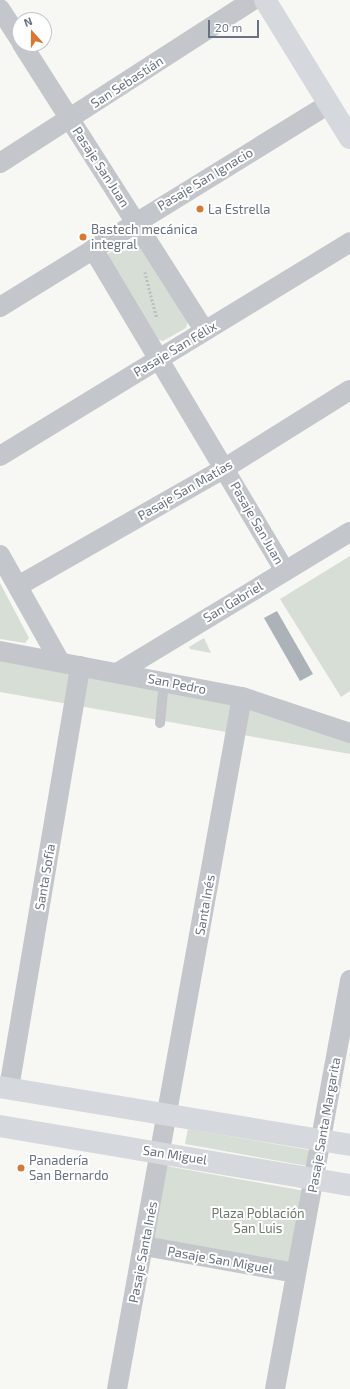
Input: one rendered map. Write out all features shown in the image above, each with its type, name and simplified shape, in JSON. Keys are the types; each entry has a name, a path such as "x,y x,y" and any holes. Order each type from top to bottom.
{"main road":[{"path":"264,0 350,138"},
{"path":"4,1087 350,1145"},
{"name":"San Miguel","path":"0,1126 350,1184"}],"street":[{"name":"San Sebastián","path":"0,163 253,0"},
{"path":"0,9 12,28"},
{"name":"Pasaje San Juan","path":"27,52 205,331"},
{"name":"Pasaje San Ignacio","path":"0,307 329,104"},
{"name":"Pasaje San Félix","path":"0,456 350,242"},
{"name":"Pasaje San Juan","path":"93,249 225,468 285,571"},
{"name":"Pasaje San Matías","path":"18,586 225,468 350,390"},
{"name":"San Gabriel","path":"117,673 350,532"},
{"path":"0,555 60,662"},
{"name":"San Pedro","path":"0,651 242,697 350,733"},
{"name":"Santa Sofía","path":"4,1087 80,666"},
{"name":"Santa Inés","path":"167,1114 242,697"},
{"name":"Pasaje Santa Margarita","path":"275,1389 322,1140 350,980"},
{"name":"Pasaje Santa Inés","path":"117,1389 167,1114"},
{"name":"Pasaje San Miguel","path":"144,1246 296,1273"}],"lane":[{"path":"160,723 164,682"}],"path":[{"path":"143,268 157,319"}],"green space":[{"path":"138,236 189,316 186,328 163,341 154,338 104,256"},
{"path":"350,556 350,691 341,697 280,599"},
{"path":"0,583 29,638 25,643 0,639"},
{"path":"204,638 211,653 190,649 189,647"},
{"path":"0,659 265,710 350,741 350,754 0,692"},
{"path":"188,1129 309,1150 307,1166 185,1144"},
{"name":"Plaza Población San Luis","path":"161,1165 305,1191 293,1267 149,1239"}],"building":[{"path":"277,611 313,674 300,681 264,618"}],"place":[{"name":"La Estrella","path":"200,209"},
{"name":"Bastech mecánica integral","path":"83,237"},
{"name":"Panadería San Bernardo","path":"21,1168"}]}
